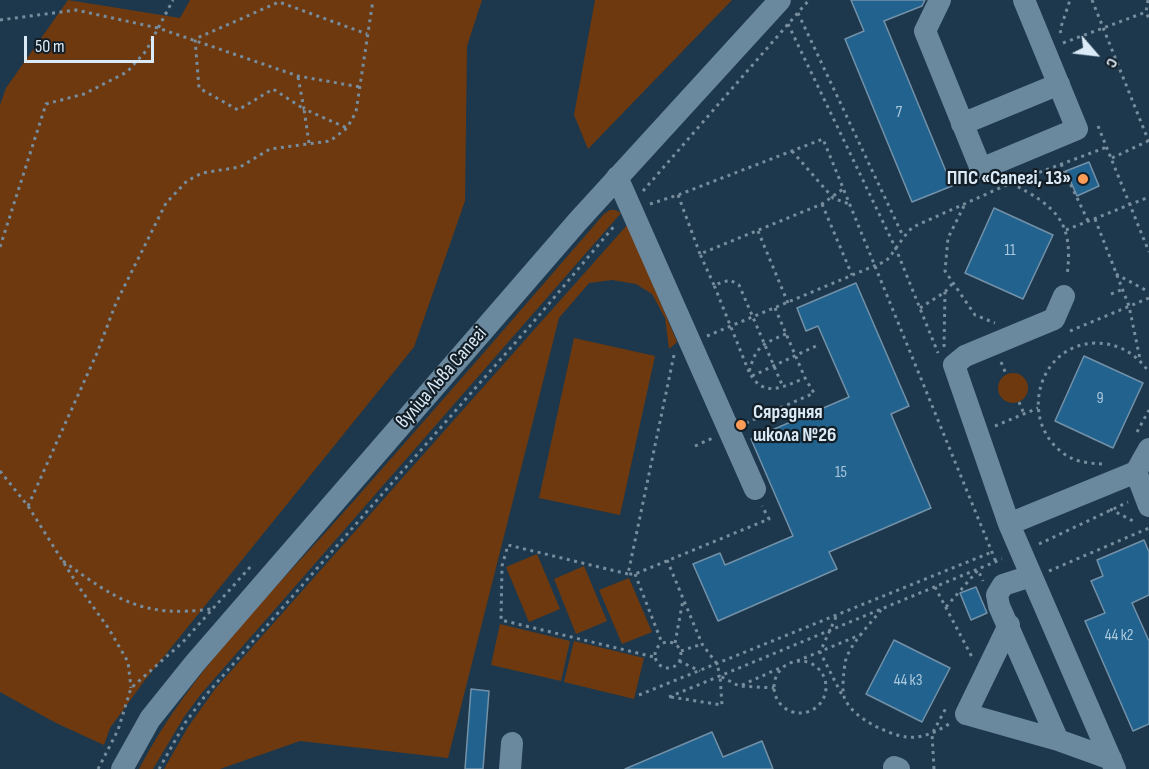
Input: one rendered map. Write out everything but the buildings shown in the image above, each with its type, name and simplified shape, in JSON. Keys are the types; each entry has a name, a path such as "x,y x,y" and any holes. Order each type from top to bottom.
{"street":[{"path":"940,0 925,32 981,169 1077,129 1059,84 1058,49 1024,0"},
{"name":"вуліца Льва Сапегі","path":"122,769 150,719 195,663 617,177 789,6"},
{"path":"962,124 1059,84"},
{"path":"617,177 635,200 638,228 692,343 755,489"},
{"path":"1064,296 1054,319 965,356 954,365 1009,524 1021,552 1037,575 1113,764"},
{"path":"1141,444 1136,472 1147,501"},
{"path":"1009,524 1136,472"},
{"path":"1037,575 1003,585 997,595 1058,740"},
{"path":"1009,626 966,714 1058,740 1113,764"},
{"path":"510,769 512,743"}],"path":[{"path":"0,247 46,104 84,94 127,72 146,51 173,0"},
{"path":"28,506 93,363 116,303 166,202 187,181 202,172 240,167 270,149 330,141 347,128 356,112 373,0"},
{"path":"789,6 809,0"},
{"path":"1058,49 1060,30 1070,0"},
{"path":"1092,0 1149,141 1112,158"},
{"path":"1148,0 1146,12 1149,19"},
{"path":"195,39 279,2 367,34"},
{"path":"789,6 788,24 896,249 942,356 945,292"},
{"path":"789,6 903,236"},
{"path":"0,20 76,10 158,28 298,76 360,87"},
{"path":"1058,49 1146,12"},
{"path":"159,769 185,723 211,688 536,319 635,200 788,24"},
{"path":"195,39 199,88 238,110 273,89 304,109 347,128"},
{"path":"298,76 309,143"},
{"path":"1098,126 1149,252"},
{"path":"635,200 651,205 823,139 996,562"},
{"path":"628,574 674,352 886,261 903,236 913,227 1011,183 1107,147"},
{"path":"792,151 833,198 850,205"},
{"path":"1061,164 1088,221"},
{"path":"1011,183 1037,196 1056,213 1066,230 1070,256 1064,296"},
{"path":"700,254 822,204 843,189"},
{"path":"678,195 700,254 754,382 768,389 783,387 805,378"},
{"path":"1066,230 1149,197"},
{"path":"822,204 852,275"},
{"path":"965,205 948,238 945,271 952,285 975,315 1019,333"},
{"path":"1095,219 1129,306 1140,360"},
{"path":"758,231 788,303"},
{"path":"1116,274 1149,292"},
{"path":"714,285 730,280 739,285 783,387"},
{"path":"920,308 952,285"},
{"path":"1111,294 1122,290"},
{"path":"695,446 814,393 805,378 775,308"},
{"path":"749,372 754,354 764,343 786,334"},
{"path":"1103,464 1083,462 1064,454 1049,440 1040,421 1037,401 1041,381 1052,363 1068,350 1086,344 1106,343 1124,349 1140,360 1149,372"},
{"path":"752,377 818,345"},
{"path":"1000,360 1006,374"},
{"path":"1019,402 1024,414"},
{"path":"993,427 1038,408"},
{"path":"1141,444 1149,411"},
{"path":"0,471 28,506 60,559 109,629 128,662 131,688"},
{"path":"654,657 662,643 671,642 680,651 679,662 672,668 664,668 654,657 501,620 502,566 508,545 635,574 769,519 755,489"},
{"path":"667,560 702,644 717,664 720,676 722,705 669,697 690,688 720,676 829,632 1021,552 1110,509 1147,501"},
{"path":"1110,509 1148,528"},
{"path":"1037,575 1148,528"},
{"path":"639,695 992,552"},
{"path":"60,559 105,591 132,604 183,613 212,609"},
{"path":"978,570 987,590"},
{"path":"946,607 978,570"},
{"path":"635,574 662,643"},
{"path":"935,587 983,679"},
{"path":"675,644 683,598"},
{"path":"843,698 845,661 862,634 882,609"},
{"path":"820,652 837,615"},
{"path":"739,686 862,634"},
{"path":"680,651 702,644"},
{"path":"820,652 843,698 851,709 874,727 907,737 932,734 966,714"},
{"path":"679,662 700,671"},
{"path":"794,662 810,664 820,670 825,682 825,694 819,705 809,712 795,713 786,710 778,702 774,688 776,676 783,668 794,662"},
{"path":"720,676 739,686 774,688"}],"shaded area":[{"path":"68,0 180,18 190,0 482,0 467,46 465,201 414,347 145,680 110,728 104,745 56,723 0,692 0,105 6,88"},
{"path":"595,0 732,0 588,149 574,115"},
{"path":"610,210 621,213 201,694 184,717 153,769 139,769 160,732 184,697 237,630 383,468 604,214"},
{"path":"628,224 677,342 669,349 665,318 652,294 636,284 612,280 589,283 559,318 448,758 300,741 220,769 164,769 188,727 215,689"},
{"path":"574,338 655,356 620,515 539,498"},
{"path":"1013,373 1024,377 1028,388 1024,399 1013,403 1002,399 998,388 1002,377"},
{"path":"537,554 560,609 529,622 506,567"},
{"path":"584,566 607,621 576,634 554,579"},
{"path":"629,578 652,632 622,644 599,590"},
{"path":"500,624 570,641 561,681 491,665"},
{"path":"574,641 644,658 634,699 564,682"}],"place":[{"name":"ППС «Сапегі, 13»","path":"1083,179"},
{"name":"Сярэдняя школа №26","path":"741,425"}]}
